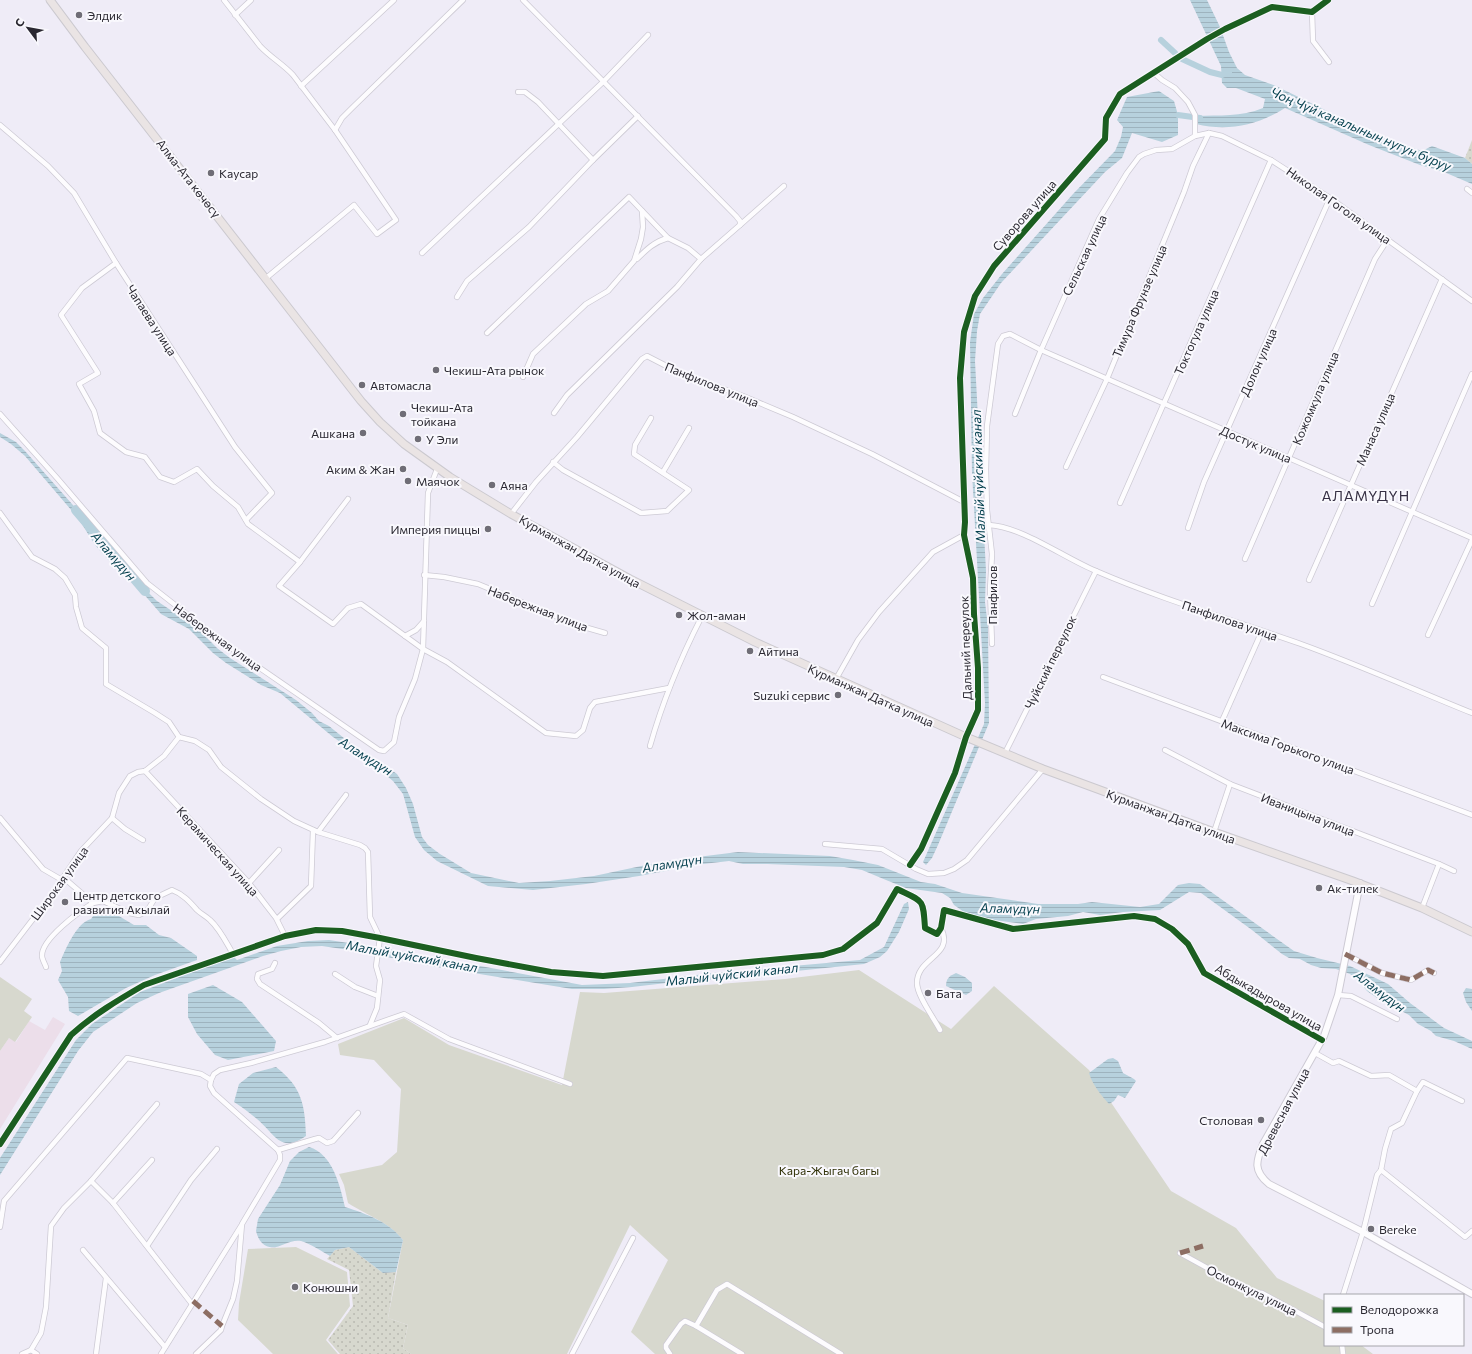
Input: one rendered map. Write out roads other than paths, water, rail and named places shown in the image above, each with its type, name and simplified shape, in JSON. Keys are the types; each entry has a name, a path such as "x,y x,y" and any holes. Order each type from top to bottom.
{"main road":[{"name":"Алма-Ата көчөсү","path":"50,0 327,357"},
{"name":"Курманжан Датка улица","path":"327,357 361,401 380,422 404,444 437,469 511,514 630,579 702,616 836,680 985,746 1214,832 1360,883 1422,908 1472,932"}],"street":[{"path":"224,0 265,52 287,68 335,130 396,220 377,234 354,206 341,215 266,279"},
{"path":"235,15 250,0"},
{"path":"301,86 394,0"},
{"path":"335,130 342,118 463,0"},
{"path":"523,0 736,216 740,221 740,225"},
{"path":"1273,0 1272,6 1312,12 1328,0"},
{"name":"Суворова улица","path":"964,535 960,378 964,332 975,296 994,266 1105,140 1106,118 1120,94 1225,29 1272,6"},
{"path":"1312,12 1312,41 1329,62"},
{"path":"422,253 604,81 648,36"},
{"path":"1154,73 1175,88 1188,102 1195,115 1194,136"},
{"path":"518,92 525,92 538,102 594,160"},
{"path":"457,297 467,281 529,227 638,116"},
{"name":"Чапаева улица","path":"0,125 48,166 74,192 116,263 235,447 272,493 246,520"},
{"name":"Николая Гоголя улица","path":"1194,136 1209,133 1222,136 1271,160 1330,198 1472,301"},
{"name":"Тимура Фрунзе улица","path":"1066,467 1107,379 1181,199 1193,166 1209,133"},
{"name":"Сельская улица","path":"1015,414 1041,350 1099,220 1134,163 1144,154 1156,150 1172,149 1194,136"},
{"name":"Токтогула улица","path":"1120,504 1271,160"},
{"path":"554,413 567,395 677,287 701,259 784,186"},
{"path":"1467,189 1472,193"},
{"path":"487,333 629,197 668,238 688,248 701,259"},
{"name":"Долон улица","path":"1188,528 1204,482 1330,198"},
{"path":"634,261 643,227 642,211"},
{"path":"524,377 534,354 586,304 608,291 649,246 668,238"},
{"name":"Кожомкула улица","path":"1245,559 1375,259 1388,239"},
{"path":"116,263 82,288 61,315 98,373 79,384 94,411 100,433 126,452 145,457 160,477 174,482 197,469 213,486 238,507 248,524 300,562"},
{"name":"Манаса улица","path":"1309,580 1442,279"},
{"name":"Достук улица","path":"987,426 998,344 1003,336 1010,334 1041,350 1227,432 1413,511 1472,539"},
{"name":"Панфилова улица","path":"511,514 553,462 576,437 642,358 646,356 680,373 743,396 872,454 964,502"},
{"path":"1372,604 1472,374"},
{"name":"Набережная улица","path":"0,414 58,478 147,583 225,644 379,750 384,751 394,742 399,717 415,679 423,649 424,575 428,493 437,469"},
{"path":"553,462 563,470 641,513 667,511 689,490 634,454 635,445 651,418"},
{"name":"Панфилов","path":"987,426 986,470 992,554 990,590 992,644"},
{"path":"663,472 689,428"},
{"path":"348,499 300,562 279,586 333,624 348,608 361,604 423,649 447,662 546,733 576,736 583,730 590,708 595,702 669,688"},
{"path":"0,513 32,557 55,569 65,578 75,595 76,607 82,628 106,648 106,684 169,722 179,737 195,741 209,750 221,767 261,799 294,821 318,832 360,845 368,852 370,917 380,938 376,966 380,980 377,1008 370,1025"},
{"name":"Панфилова улица","path":"989,525 998,526 1020,533 1096,571 1301,645 1472,713"},
{"path":"836,680 858,640 879,612 933,552 964,535"},
{"name":"Дальний переулок","path":"910,865 921,849 952,780 966,737 978,710 978,668 973,578 964,535"},
{"path":"1428,634 1472,539"},
{"name":"Чуйский переулок","path":"1005,753 1096,571"},
{"name":"Набережная улица","path":"424,575 444,577 478,584 577,625 605,633"},
{"path":"650,746 661,708 669,688 683,654 702,616"},
{"path":"405,636 416,630 424,621"},
{"path":"1222,721 1262,631"},
{"name":"Максима Горького улица","path":"1103,677 1472,815"},
{"name":"Широкая улица","path":"0,962 63,879 81,851 112,818 119,793 130,776 138,772 145,771 164,756 179,737"},
{"name":"Иваницына улица","path":"1165,750 1230,784 1454,871"},
{"path":"825,844 882,849 916,869 928,874 944,873 954,869 967,860 1043,769"},
{"name":"Керамическая улица","path":"145,771 249,883 277,919 285,936"},
{"path":"1214,832 1230,784"},
{"path":"318,832 346,795"},
{"path":"0,818 43,869 63,879 93,903"},
{"path":"112,818 125,829 143,840"},
{"path":"277,919 312,886 313,830"},
{"path":"249,883 279,850"},
{"path":"1422,908 1439,864"},
{"name":"Древесная улица","path":"1360,883 1338,995 1322,1040 1263,1144 1258,1157 1258,1167 1261,1177 1269,1184 1363,1232 1472,1294"},
{"path":"0,1144 71,1035 84,1023 144,985 285,936 316,930 342,931 551,972 603,976 824,955 843,949 877,922 897,889 919,899 923,906 924,928 937,934 941,928"},
{"path":"46,967 42,956 44,947 55,933 73,916 93,903 103,901 129,913 139,915 147,911 156,898 172,890 191,903 210,920 223,935 233,954"},
{"name":"Абдыкадырова улица","path":"941,928 944,910 1013,929 1134,916 1155,919 1172,929 1188,944 1204,973 1322,1040"},
{"path":"940,1030 919,992 917,984 918,974 924,964 943,948 944,936 941,928"},
{"path":"1345,956 1382,973 1410,980 1428,970 1434,973"},
{"path":"275,962 272,970 258,974 257,979 260,984 307,1014 337,1038"},
{"path":"335,974 355,987 378,996"},
{"path":"1338,995 1351,996 1397,1019"},
{"path":"160,1354 242,1224 280,1160 278,1150 214,1093 210,1086 211,1080 214,1074 220,1070 251,1063 337,1038 404,1014 449,1039 570,1084"},
{"path":"1315,1053 1333,1063 1339,1061 1372,1076 1389,1075 1417,1091"},
{"path":"0,1228 4,1201 127,1058 201,1074 211,1080"},
{"path":"1343,1294 1363,1232 1378,1176 1382,1170 1384,1149 1391,1129 1402,1123 1417,1091 1423,1082 1462,1101"},
{"path":"22,1354 31,1350 41,1333 46,1307 51,1226 64,1208 91,1181 157,1104"},
{"path":"278,1150 319,1138 328,1143 333,1141 358,1113"},
{"path":"147,1246 191,1180 217,1149"},
{"path":"113,1203 152,1160"},
{"path":"1382,1170 1466,1237 1472,1231"},
{"path":"91,1181 113,1203 192,1304"},
{"path":"196,1354 221,1330 233,1299 237,1280 242,1224"},
{"path":"572,1354 633,1238"},
{"path":"83,1250 165,1347"},
{"name":"Осмонкула улица","path":"1180,1253 1251,1292 1262,1293 1324,1326"},
{"path":"96,1354 106,1278"},
{"path":"696,1326 717,1290 727,1284 842,1354"},
{"path":"670,1354 666,1347 671,1337 681,1324 685,1322 696,1326 742,1354"},
{"path":"31,1350 36,1354"}],"water":[{"name":"Чоң Чүй каналынын нугун буруу","path":"1190,0 1207,0 1237,68 1245,75 1276,86 1376,135 1422,151 1432,146 1465,158 1472,164 1472,184 1444,172 1420,165 1369,145 1285,108 1253,123 1231,127 1196,124 1197,116 1238,114 1255,111 1263,108 1265,99 1236,88 1227,88 1222,83 1221,66"},
{"name":"Малый чуйский канал","path":"1159,91 1174,101 1178,115 1178,135 1162,142 1132,133 1122,158 1105,172 1001,283 980,314 975,361 986,571 985,602 988,627 989,723 938,845 932,858 926,865 923,862 984,724 985,703 972,472 970,342 974,314 983,298 1002,274 1073,194 1115,151 1121,137 1123,127 1117,120 1127,97"},
{"path":"0,433 16,442 25,451 80,513 100,545 157,601 196,627 217,648 230,658 296,700 319,721 329,726 355,747 397,774 406,788 413,804 422,837 428,845 440,854 471,873 519,883 550,881 594,876 665,861 738,852 830,856 878,865 921,882 935,884 962,893 1038,904 1078,904 1092,902 1140,907 1159,904 1178,885 1189,883 1200,884 1294,951 1350,966 1388,984 1410,1003 1444,1028 1472,1041 1472,1049 1454,1041 1436,1036 1431,1031 1418,1024 1409,1015 1380,1000 1367,991 1360,982 1350,974 1336,969 1321,968 1300,959 1289,958 1282,954 1201,893 1189,892 1160,910 1100,915 1083,912 1068,916 1036,919 1023,924 994,920 964,912 954,905 950,898 942,893 906,888 862,870 844,867 743,864 729,861 586,884 533,890 488,886 437,861 424,850 415,837 403,794 393,781 381,771 375,763 361,756 333,737 280,693 261,685 226,663 213,653 189,629 161,614 135,584 112,564 95,545 78,518 25,456 0,437"},
{"name":"Малый чуйский канал","path":"908,902 909,909 899,932 887,951 880,957 864,964 632,987 572,989 431,966 363,952 322,946 301,947 263,956 159,993 137,1003 93,1032 78,1051 0,1175 0,1158 76,1040 92,1024 140,992 234,957 237,960 277,946 308,941 329,940 394,950 582,985 630,983 713,973 860,960 884,947 904,904"},
{"path":"102,908 107,909 134,925 146,925 159,935 171,938 197,956 197,960 155,975 126,988 78,1016 69,1011 68,997 58,980 62,971 60,962 76,931"},
{"path":"956,973 965,977 972,983 972,991 966,995 946,986 948,978"},
{"path":"213,985 242,1002 276,1041 274,1051 228,1060 215,1055 197,1034 188,1017 188,994"},
{"path":"1466,988 1472,989 1472,1011 1466,1002 1463,993"},
{"path":"1113,1058 1118,1061 1123,1073 1136,1081 1125,1098 1118,1095 1114,1101 1109,1104 1100,1093 1089,1073 1108,1059"},
{"path":"276,1067 285,1074 297,1089 305,1115 306,1136 290,1143 278,1140 257,1119 234,1102 239,1084 253,1073"},
{"path":"309,1147 324,1156 330,1164 338,1181 345,1207 377,1219 391,1228 403,1240 396,1272 383,1273 349,1247 335,1250 330,1256 301,1241 291,1242 276,1247 267,1246 262,1243 256,1231 258,1219 280,1185 290,1161 299,1152"}],"waterway":[{"path":"1161,40 1175,53"},
{"path":"1182,59 1210,72 1222,75 1229,72"},
{"path":"1178,115 1200,118"},
{"name":"Аламүдүн","path":"76,510 145,591"}],"place":[{"name":"Элдик","path":"79,15"},
{"name":"Каусар","path":"211,173"},
{"name":"Чекиш-Ата рынок","path":"436,370"},
{"name":"Автомасла","path":"362,385"},
{"name":"Чекиш-Ата тойкана","path":"403,414"},
{"name":"Ашкана","path":"363,433"},
{"name":"У Эли","path":"418,439"},
{"name":"Аким & Жан","path":"403,469"},
{"name":"Маячок","path":"408,481"},
{"name":"Аяна","path":"492,485"},
{"name":"Империя пиццы","path":"488,529"},
{"name":"Жол-аман","path":"679,615"},
{"name":"Айтина","path":"750,651"},
{"name":"Suzuki сервис","path":"838,695"},
{"name":"Ак-тилек","path":"1319,888"},
{"name":"Центр детского развития Акылай","path":"65,902"},
{"name":"Бата","path":"928,993"},
{"name":"Столовая","path":"1261,1120"},
{"name":"Bereke","path":"1371,1229"},
{"name":"Конюшни","path":"295,1287"}],"district":[{"name":"АЛАМҮДҮН","path":"1366,495"}],"park label":[{"name":"Кара-Жыгач багы","path":"829,1170"}]}
